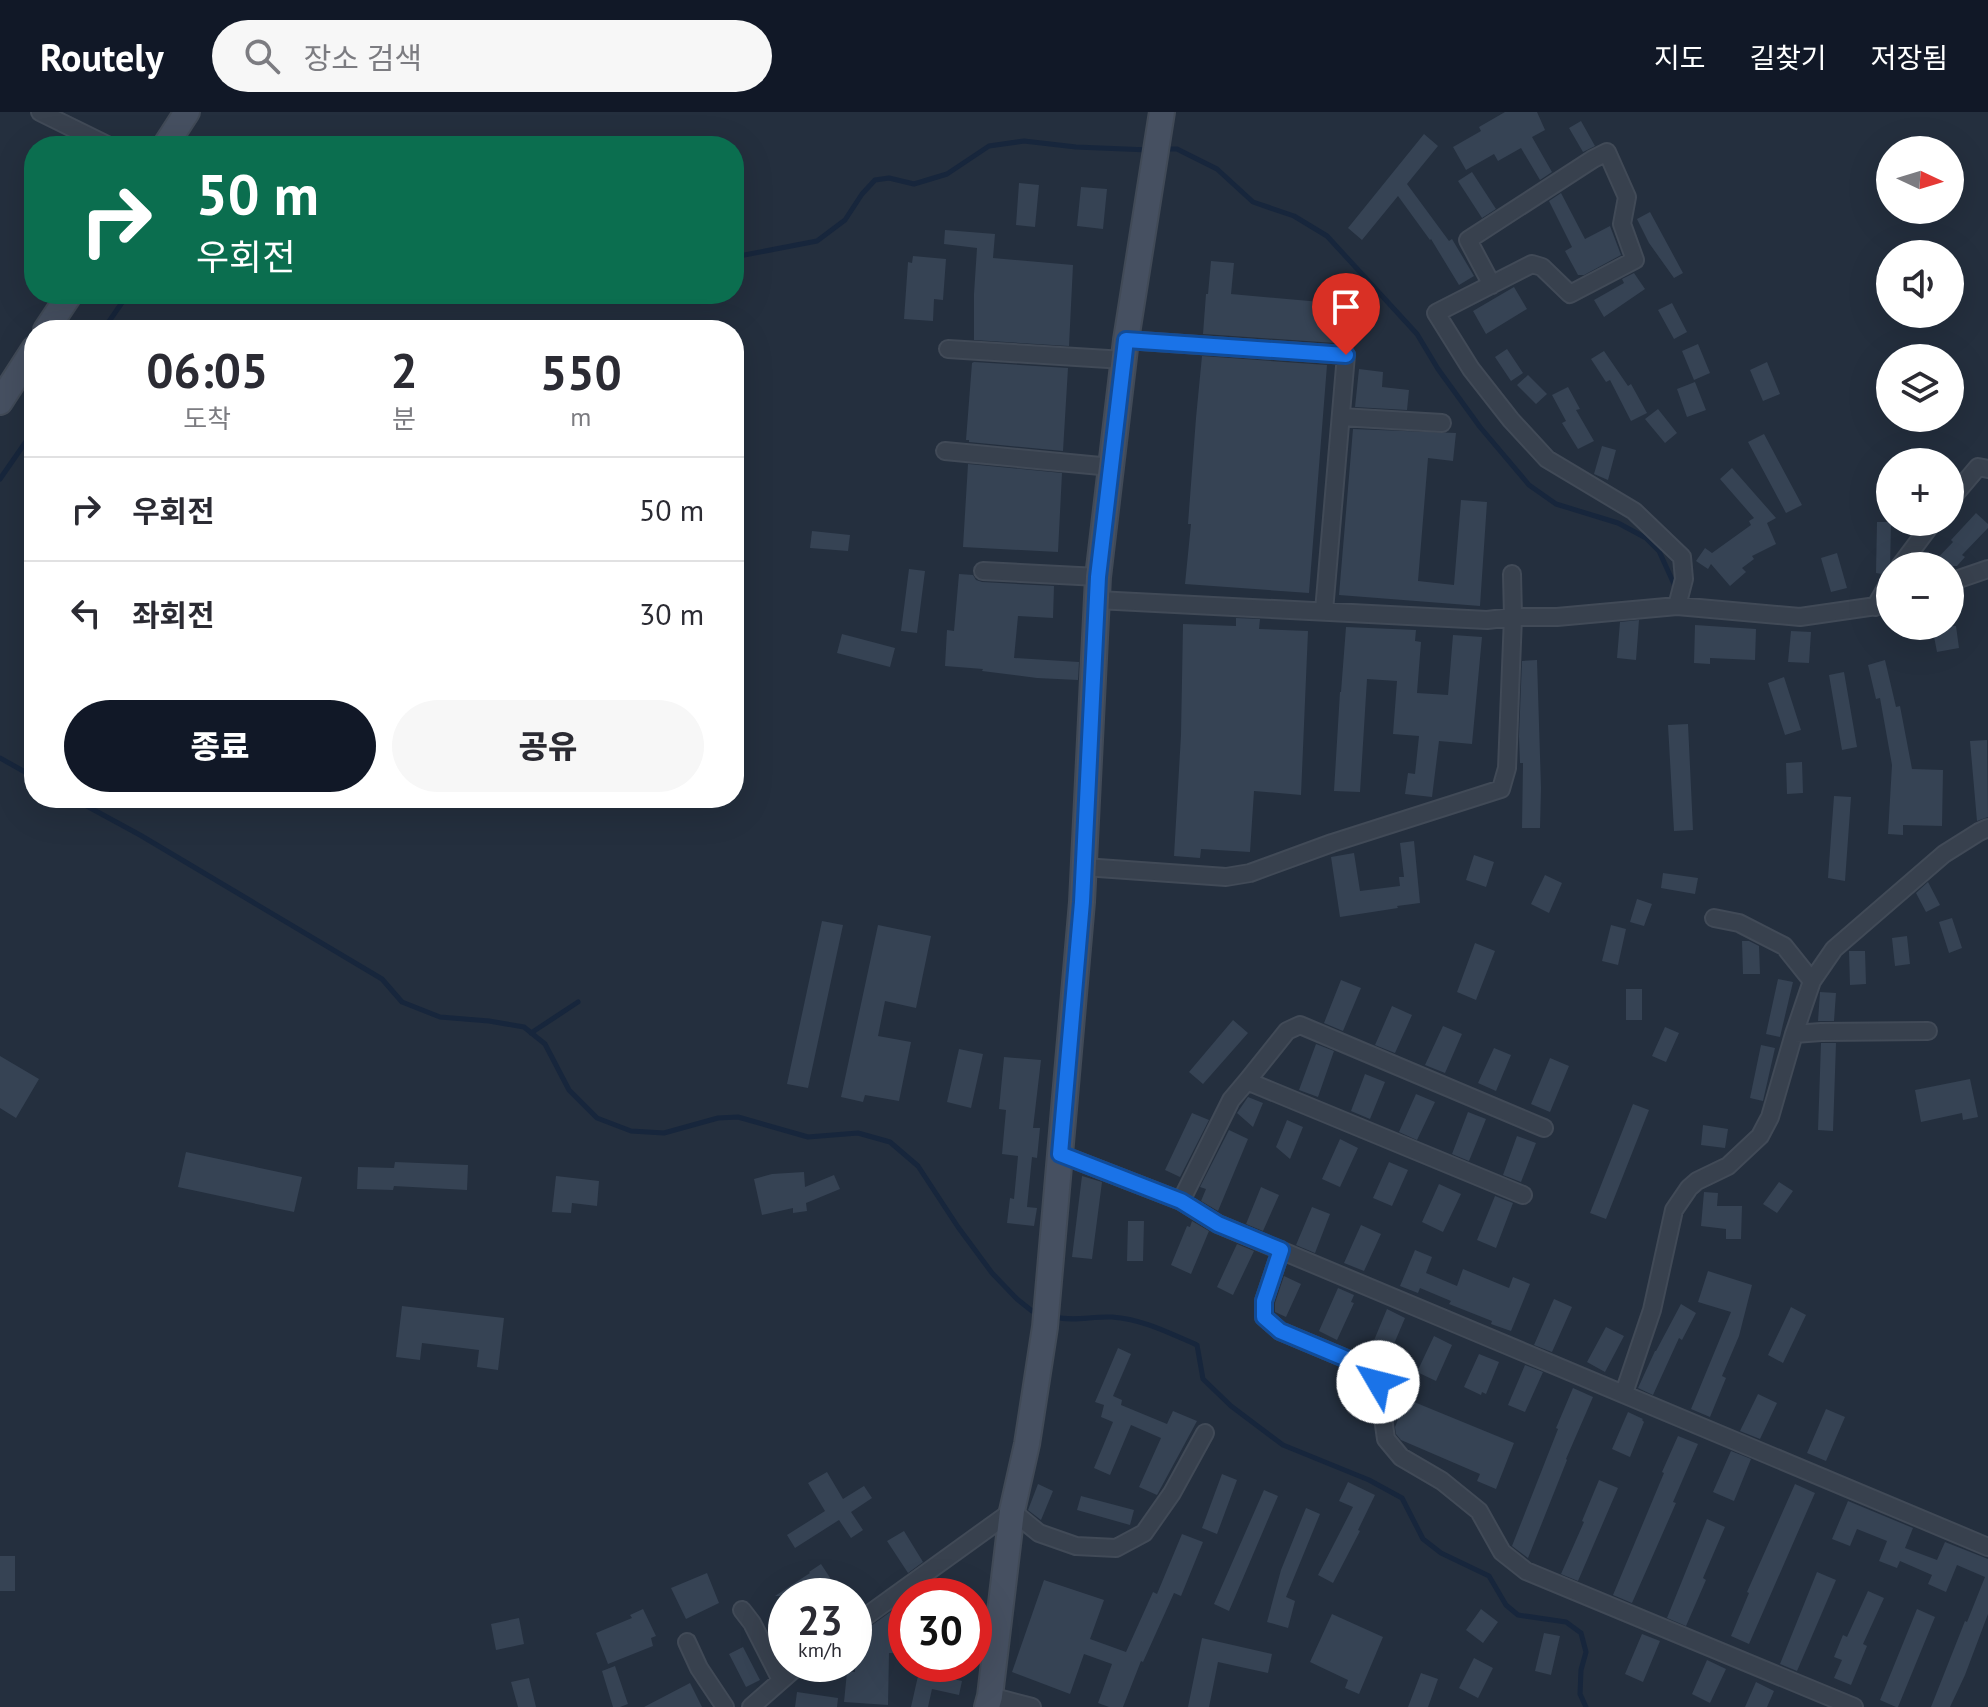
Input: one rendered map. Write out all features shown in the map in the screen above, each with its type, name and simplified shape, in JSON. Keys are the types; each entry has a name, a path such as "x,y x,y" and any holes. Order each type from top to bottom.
{"street":[{"path":"40,112 89,136"},
{"path":"171,136 187,112"},
{"path":"1032,1707 989,1701 1012,1511 1027,1444 1045,1327 1083,883 1098,588 1125,350 1161,122"},
{"path":"1492,285 1468,240 1607,152 1627,197 1622,224 1635,260 1570,294 1542,267 1532,264 1492,285 1436,313 1471,369 1547,459 1634,511 1682,557 1684,579 1677,606"},
{"path":"948,349 1346,355 1324,611"},
{"path":"0,402 24,365"},
{"path":"1341,417 1442,423"},
{"path":"945,451 1111,467"},
{"path":"1964,484 1978,467 1988,469"},
{"path":"1964,577 1988,569"},
{"path":"983,571 1098,588 1324,611 1487,620 1677,606 1800,617 1876,607"},
{"path":"1083,883 1226,877 1250,873 1332,843 1501,789 1507,768 1512,574"},
{"path":"1624,1393 1652,1310 1674,1210 1697,1181 1728,1166 1760,1136 1770,1117 1812,981 1834,949 1944,854 1988,828"},
{"path":"1714,918 1739,923 1784,946 1812,981"},
{"path":"1181,1201 1231,1100 1287,1031 1300,1025 1544,1128"},
{"path":"1794,1034 1928,1031"},
{"path":"1247,1081 1523,1195"},
{"path":"1060,1154 1181,1201 1218,1224 1988,1547"},
{"path":"1281,1250 1264,1301 1264,1317 1280,1331 1361,1365 1378,1382 1386,1439 1401,1457 1442,1481 1479,1511 1502,1552 1526,1571 1854,1707"},
{"path":"1012,1511 1039,1533 1076,1546 1116,1548 1144,1533 1172,1493 1205,1433"},
{"path":"872,1612 1012,1511"},
{"path":"742,1610 768,1654"},
{"path":"687,1642 699,1668 725,1707"},
{"path":"753,1706 779,1682"}],"building":[{"path":"1505,112 1537,112 1545,130 1532,137 1552,172 1540,180 1521,148 1498,161 1494,154 1466,170 1453,147"},
{"path":"1581,121 1595,146 1583,152 1569,128"},
{"path":"1424,134 1438,146 1407,184 1449,241 1452,239 1474,276 1459,285 1431,239 1398,196 1362,240 1348,228"},
{"path":"1472,172 1496,209 1482,218 1458,181"},
{"path":"1019,183 1039,185 1035,227 1016,225"},
{"path":"1081,187 1107,189 1103,229 1077,226"},
{"path":"1561,193 1585,239 1610,226 1621,255 1584,275 1578,275 1565,251 1572,247 1549,201"},
{"path":"1650,212 1683,273 1674,278 1649,243 1637,219"},
{"path":"945,230 995,234 993,258 1073,265 1069,346 974,340 977,248 944,244"},
{"path":"913,256 946,259 943,300 934,299 933,321 904,319 908,262 912,263"},
{"path":"1211,261 1234,263 1231,294 1332,303 1331,312 1337,312 1335,343 1203,334"},
{"path":"1634,273 1645,289 1604,317 1594,300 1624,283 1622,279"},
{"path":"1514,287 1527,309 1486,334 1473,311"},
{"path":"1672,303 1687,332 1674,339 1658,310"},
{"path":"1698,344 1710,373 1694,380 1682,351"},
{"path":"1507,349 1523,373 1511,381 1495,357"},
{"path":"1604,351 1628,386 1631,384 1647,413 1631,421 1610,380 1606,382 1591,359"},
{"path":"1202,356 1327,365 1309,593 1185,584"},
{"path":"974,362 1068,368 1063,451 966,440"},
{"path":"1767,362 1780,394 1763,401 1750,370"},
{"path":"1359,369 1383,372 1382,387 1409,390 1407,410 1355,407"},
{"path":"1528,375 1547,394 1536,404 1517,385"},
{"path":"1695,382 1706,410 1687,417 1677,389"},
{"path":"1568,387 1580,409 1576,410 1594,441 1578,449 1562,423 1566,421 1552,395"},
{"path":"1658,409 1677,433 1665,443 1645,419"},
{"path":"1353,429 1456,433 1453,461 1428,458 1418,581 1454,585 1461,500 1487,502 1480,606 1339,595"},
{"path":"1764,434 1802,505 1786,513 1748,442"},
{"path":"1602,446 1616,450 1608,480 1594,474"},
{"path":"968,464 1062,473 1058,552 963,547"},
{"path":"1732,468 1776,518 1767,523 1776,544 1752,556 1754,559 1742,568 1746,572 1730,586 1711,564 1708,569 1696,561 1705,548 1712,553 1751,525 1749,521 1754,518 1720,479"},
{"path":"1976,513 1988,524 1988,528 1964,553 1943,552 1955,536 1964,536 1964,526"},
{"path":"812,531 850,535 848,551 810,548"},
{"path":"1877,536 1891,536 1890,552 1876,552"},
{"path":"1837,553 1847,588 1831,592 1821,558"},
{"path":"909,569 925,571 917,633 901,631"},
{"path":"959,574 973,575 982,582 1054,586 1053,618 1018,616 1014,658 1079,662 1078,680 945,666 947,630 954,631"},
{"path":"1236,618 1260,619 1259,629 1308,631 1301,795 1254,791 1250,852 1201,849 1200,858 1174,856 1183,624 1236,626"},
{"path":"1639,620 1636,660 1617,658 1620,622"},
{"path":"1695,625 1756,629 1755,660 1710,658 1710,664 1694,663"},
{"path":"1346,627 1416,630 1415,641 1421,642 1417,693 1448,695 1453,635 1482,637 1472,744 1439,741 1432,797 1405,794 1408,773 1415,774 1419,736 1393,734 1397,681 1367,679 1360,792 1334,791"},
{"path":"1791,631 1811,632 1809,663 1788,662"},
{"path":"842,634 895,648 890,667 837,653"},
{"path":"1935,640 1958,640 1959,648 1937,652"},
{"path":"1537,660 1540,828 1522,828 1523,763 1520,763 1519,736 1522,661"},
{"path":"1885,660 1896,707 1900,706 1912,769 1943,770 1942,826 1903,825 1903,835 1888,834 1892,765 1880,698 1876,699 1868,665"},
{"path":"1844,672 1857,747 1842,750 1829,675"},
{"path":"1784,677 1801,730 1785,735 1768,683"},
{"path":"1688,724 1693,830 1674,831 1668,725"},
{"path":"1987,740 1988,817 1977,821 1970,741"},
{"path":"1802,762 1803,793 1787,794 1786,763"},
{"path":"1834,796 1851,797 1845,881 1828,878"},
{"path":"1414,841 1420,903 1340,917 1331,857 1354,853 1360,891 1400,886 1399,877 1404,877 1400,843"},
{"path":"1474,855 1494,862 1486,887 1466,880"},
{"path":"1663,873 1698,878 1695,894 1661,888"},
{"path":"1545,875 1562,883 1549,913 1531,904"},
{"path":"1928,882 1940,905 1926,912 1916,893"},
{"path":"1637,899 1652,904 1644,926 1630,922"},
{"path":"1952,918 1962,948 1949,953 1939,922"},
{"path":"822,921 843,925 808,1088 787,1084"},
{"path":"878,925 931,936 916,1008 885,1001 878,1036 911,1042 899,1101 865,1095 863,1102 841,1097"},
{"path":"1611,925 1626,929 1618,965 1602,961"},
{"path":"1907,936 1910,964 1895,966 1892,938"},
{"path":"1742,941 1759,946 1760,974 1743,974"},
{"path":"1475,943 1495,951 1476,1000 1457,992"},
{"path":"1849,951 1865,951 1866,984 1850,985"},
{"path":"1778,979 1793,982 1780,1037 1766,1034"},
{"path":"1341,980 1361,988 1343,1031 1324,1023"},
{"path":"1626,989 1642,989 1642,1020 1626,1020"},
{"path":"1820,992 1836,993 1834,1021 1818,1021"},
{"path":"1392,1006 1412,1015 1395,1053 1375,1045"},
{"path":"1233,1020 1248,1033 1203,1084 1189,1072"},
{"path":"1443,1026 1462,1034 1445,1073 1425,1065"},
{"path":"1665,1027 1679,1033 1666,1062 1652,1056"},
{"path":"1821,1043 1836,1043 1833,1131 1818,1130"},
{"path":"1316,1044 1334,1051 1318,1097 1299,1090"},
{"path":"1761,1045 1775,1048 1763,1101 1750,1098"},
{"path":"1494,1048 1511,1055 1496,1091 1478,1083"},
{"path":"959,1049 983,1054 971,1108 947,1102"},
{"path":"0,1056 39,1079 16,1118 0,1108"},
{"path":"1004,1057 1041,1060 1033,1128 1040,1128 1037,1158 1032,1157 1027,1207 1037,1208 1034,1226 1007,1223 1010,1198 1014,1199 1018,1156 1002,1154 1006,1110 999,1109"},
{"path":"1550,1058 1569,1066 1550,1112 1531,1104"},
{"path":"1365,1074 1385,1082 1370,1119 1351,1111"},
{"path":"1970,1079 1978,1117 1963,1120 1962,1113 1921,1122 1915,1090"},
{"path":"1416,1094 1435,1102 1417,1140 1399,1132"},
{"path":"1248,1097 1263,1103 1253,1127 1237,1113"},
{"path":"1633,1104 1649,1110 1606,1219 1590,1213"},
{"path":"1468,1112 1486,1119 1469,1161 1452,1154"},
{"path":"1192,1113 1209,1120 1180,1177 1165,1170"},
{"path":"1287,1120 1303,1127 1290,1159 1276,1147"},
{"path":"1703,1125 1728,1129 1725,1148 1701,1145"},
{"path":"1229,1130 1248,1139 1218,1211 1201,1201 1206,1189 1200,1187"},
{"path":"1517,1136 1536,1143 1521,1182 1503,1175"},
{"path":"1340,1139 1358,1148 1340,1187 1322,1179"},
{"path":"186,1152 302,1177 294,1212 178,1187"},
{"path":"395,1162 468,1165 467,1190 394,1186 393,1190 357,1189 358,1167 394,1168"},
{"path":"1389,1162 1408,1170 1392,1206 1373,1198"},
{"path":"804,1172 805,1187 834,1175 840,1189 806,1203 807,1211 793,1213 793,1208 762,1215 754,1179 772,1174"},
{"path":"556,1176 599,1181 597,1206 572,1203 571,1213 552,1212"},
{"path":"1082,1176 1102,1182 1092,1259 1072,1257"},
{"path":"1779,1182 1793,1191 1777,1213 1763,1204"},
{"path":"1439,1184 1461,1194 1443,1232 1422,1222"},
{"path":"1261,1187 1279,1195 1263,1231 1246,1224"},
{"path":"1704,1192 1718,1193 1717,1206 1742,1206 1741,1239 1726,1239 1726,1229 1701,1226"},
{"path":"1495,1196 1513,1203 1496,1248 1477,1240"},
{"path":"1312,1207 1330,1214 1315,1253 1296,1245"},
{"path":"1128,1221 1144,1221 1143,1261 1127,1261"},
{"path":"1192,1221 1209,1231 1191,1274 1171,1265"},
{"path":"1361,1225 1381,1234 1364,1271 1344,1263"},
{"path":"1237,1244 1254,1251 1233,1295 1217,1287"},
{"path":"1415,1250 1432,1257 1426,1273 1457,1286 1463,1269 1509,1288 1513,1277 1530,1284 1511,1331 1420,1288 1418,1293 1400,1286"},
{"path":"1708,1271 1752,1285 1739,1336 1722,1376 1726,1378 1710,1417 1691,1409 1731,1312 1698,1302"},
{"path":"1284,1276 1301,1284 1286,1317 1275,1312"},
{"path":"1338,1288 1354,1295 1351,1302 1354,1303 1337,1340 1319,1331"},
{"path":"1554,1299 1572,1307 1552,1352 1534,1345"},
{"path":"1681,1304 1696,1313 1682,1340 1679,1338 1653,1395 1638,1388"},
{"path":"402,1306 504,1318 498,1370 477,1367 479,1350 422,1343 420,1360 396,1357"},
{"path":"1791,1307 1806,1315 1783,1363 1768,1355"},
{"path":"1387,1309 1405,1318 1388,1358 1370,1350"},
{"path":"1606,1327 1624,1336 1605,1372 1587,1362"},
{"path":"1434,1336 1452,1345 1436,1381 1417,1372"},
{"path":"1118,1348 1131,1354 1113,1396 1122,1400 1121,1405 1167,1424 1173,1411 1197,1421 1157,1495 1139,1487 1161,1438 1131,1425 1110,1475 1094,1468 1113,1422 1101,1417 1104,1405 1095,1402"},
{"path":"1479,1354 1499,1362 1486,1394 1482,1392 1481,1395 1464,1387"},
{"path":"1525,1365 1543,1372 1525,1412 1508,1405"},
{"path":"1573,1388 1593,1397 1528,1558 1512,1546"},
{"path":"1758,1394 1777,1403 1760,1439 1740,1431"},
{"path":"1397,1395 1514,1443 1496,1489 1477,1481 1480,1474 1401,1440 1395,1427 1399,1417 1394,1414 1392,1406"},
{"path":"1826,1409 1845,1417 1826,1461 1807,1453"},
{"path":"1628,1412 1644,1422 1630,1457 1612,1449"},
{"path":"1678,1436 1698,1444 1632,1603 1613,1595"},
{"path":"1731,1451 1751,1459 1734,1501 1713,1492"},
{"path":"827,1472 843,1499 864,1486 872,1498 851,1512 863,1530 851,1538 839,1520 795,1548 787,1535 825,1511 808,1483"},
{"path":"1222,1474 1237,1480 1217,1534 1202,1528"},
{"path":"1599,1480 1618,1488 1578,1581 1561,1574"},
{"path":"1348,1482 1375,1495 1333,1583 1318,1575 1353,1507 1339,1501"},
{"path":"1038,1484 1053,1491 1041,1520 1028,1510"},
{"path":"1795,1484 1815,1493 1749,1644 1731,1636"},
{"path":"1264,1490 1278,1496 1229,1611 1214,1604"},
{"path":"1081,1496 1134,1510 1130,1525 1077,1510"},
{"path":"1848,1501 1913,1528 1905,1548 1937,1560 1945,1542 1988,1559 1988,1614 1950,1707 1931,1707 1985,1577 1957,1565 1946,1592 1928,1584 1932,1575 1900,1561 1897,1568 1879,1561 1887,1541 1857,1529 1850,1546 1832,1539"},
{"path":"1306,1508 1320,1514 1286,1597 1295,1601 1288,1628 1267,1622 1281,1570"},
{"path":"1707,1519 1725,1527 1686,1626 1667,1618"},
{"path":"904,1531 923,1562 908,1573 887,1541"},
{"path":"1182,1534 1203,1542 1181,1596 1174,1593 1141,1661 1123,1707 1098,1703 1112,1664 1084,1654 1070,1694 1012,1672 1044,1580 1104,1600 1090,1639 1126,1652 1153,1592 1157,1594"},
{"path":"0,1556 15,1556 15,1591 0,1591"},
{"path":"821,1564 830,1578 802,1578"},
{"path":"1817,1572 1836,1580 1797,1671 1780,1664"},
{"path":"707,1573 719,1603 686,1619 671,1588"},
{"path":"1868,1591 1884,1598 1863,1644 1867,1646 1851,1685 1834,1678 1842,1660 1834,1657"},
{"path":"643,1609 656,1636 651,1638 653,1646 608,1664 596,1633 632,1618 630,1615"},
{"path":"1481,1609 1498,1622 1483,1643 1466,1630"},
{"path":"1917,1609 1935,1617 1896,1707 1880,1700"},
{"path":"888,1614 888,1705 844,1702 846,1682 872,1682 872,1625"},
{"path":"1332,1614 1383,1637 1359,1694 1345,1688 1348,1680 1310,1662"},
{"path":"519,1618 524,1644 496,1650 491,1624"},
{"path":"1544,1633 1560,1636 1551,1675 1535,1671"},
{"path":"1642,1634 1660,1641 1643,1682 1625,1674"},
{"path":"1202,1638 1272,1654 1268,1673 1218,1662 1209,1707 1188,1707"},
{"path":"743,1647 760,1680 746,1687 729,1654"},
{"path":"1474,1658 1493,1668 1478,1698 1459,1688"},
{"path":"1707,1660 1726,1669 1710,1703 1692,1694"},
{"path":"615,1666 628,1704 620,1707 613,1707 602,1671"},
{"path":"1421,1673 1438,1679 1428,1707 1408,1707"},
{"path":"529,1678 536,1707 518,1707 511,1682"},
{"path":"917,1682 962,1682 959,1695 932,1689 928,1707 911,1707"},
{"path":"1756,1682 1774,1691 1767,1707 1745,1707"},
{"path":"690,1683 702,1707 644,1707"},
{"path":"797,1692 838,1698 837,1707 795,1707"}],"waterway":[{"path":"744,255 817,241 845,220 875,180 889,178 914,184 947,174 989,146 1024,141 1149,150"},
{"path":"1163,149 1177,149 1217,169 1253,202 1294,216 1327,236 1417,334 1480,427 1529,485 1556,504 1618,523 1646,538 1659,551 1674,584"},
{"path":"110,320 121,304"},
{"path":"0,479 24,444"},
{"path":"0,758 24,771"},
{"path":"90,808 382,979 402,1002 440,1017 524,1027 545,1044 569,1090 597,1118 631,1131 664,1133 718,1118 738,1117 808,1137 858,1133 890,1142 918,1166 992,1273 1017,1299 1037,1312"},
{"path":"531,1033 578,1002"},
{"path":"1055,1317 1123,1318 1155,1327 1197,1345 1203,1379 1231,1406 1283,1445 1369,1480 1402,1498 1423,1539 1441,1553 1489,1576 1506,1605 1518,1615 1566,1622 1581,1633 1586,1652 1581,1670 1580,1694 1586,1707"}],"route":[{"path":"1346,355 1126,340 1098,577 1082,902 1060,1154 1181,1201 1218,1224 1281,1250 1264,1301 1264,1317 1280,1331 1361,1365 1378,1382"}]}
